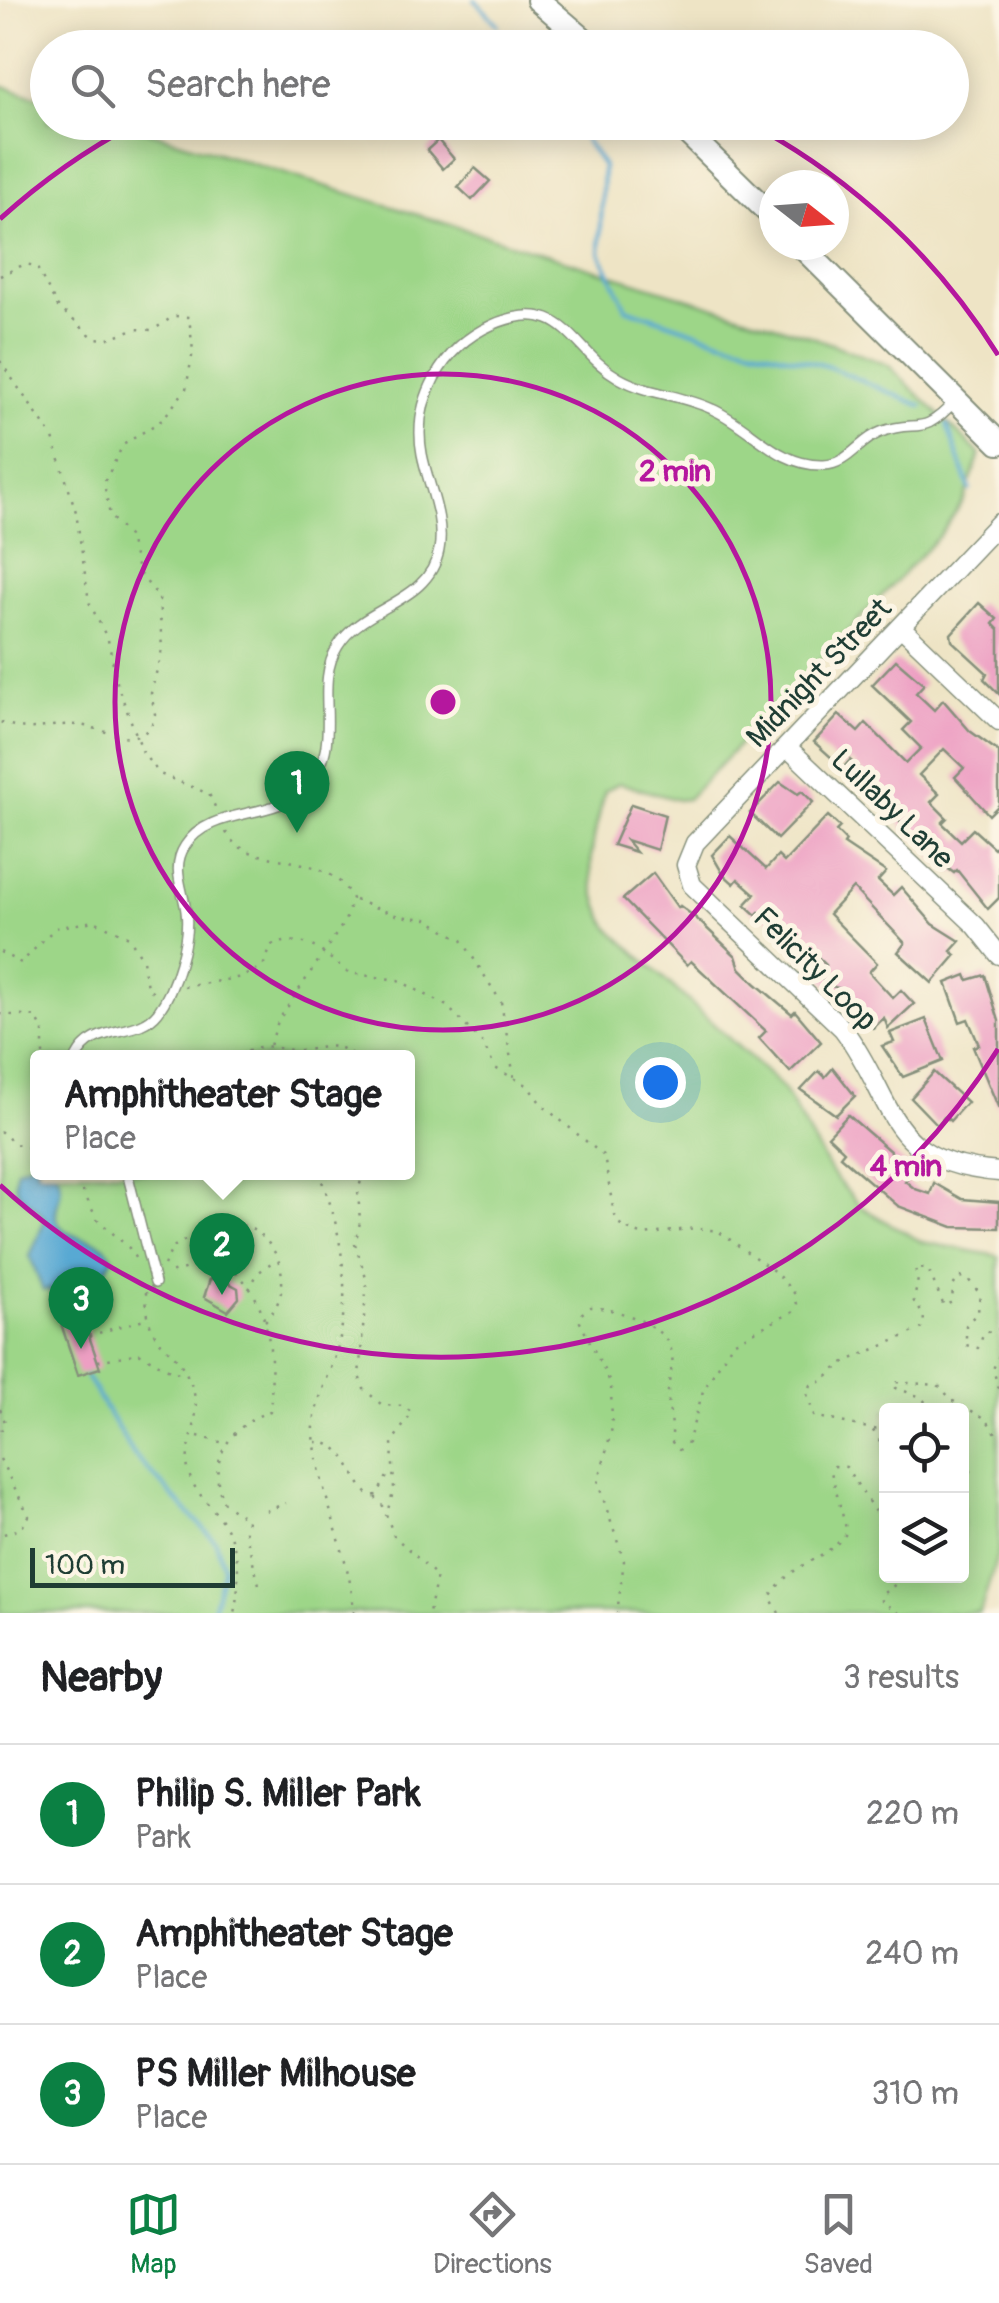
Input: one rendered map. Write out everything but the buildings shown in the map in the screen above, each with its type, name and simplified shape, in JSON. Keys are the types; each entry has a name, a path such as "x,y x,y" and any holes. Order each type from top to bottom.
{"main road":[{"path":"548,3 576,30"},
{"path":"694,140 759,203"},
{"path":"815,260 999,442"}],"street":[{"name":"Midnight Street","path":"686,865 695,843 999,523"},
{"path":"901,627 999,721"},
{"name":"Lullaby Lane","path":"786,747 976,926 999,955"},
{"name":"Felicity Loop","path":"686,865 692,886 843,1028 901,1130 947,1161 999,1172"}],"lane":[{"path":"84,1050 101,1034 150,1020 168,994 187,926 179,876 182,851 194,835 221,821 274,808 308,786 327,753 330,668 338,646 351,632 409,595 432,569 440,530 422,457 421,417 435,374 456,349 481,330 518,318 558,323 617,377 712,409 782,456 803,464 838,463 885,430 928,427 956,400"},
{"path":"130,1180 150,1283"}],"path":[{"path":"0,276 28,264 38,267 58,306 82,332 97,339 134,328 152,330 174,316 192,322 192,356 183,394 162,420 123,445 104,483 110,516 128,536 138,573 159,597 162,650 151,694 154,718 146,732 137,736 75,724 38,731 0,722"},
{"path":"0,361 53,438 76,512 87,595 108,640 113,670 137,736 154,770 205,792 240,849 308,864 344,886 352,899 398,916 428,919 464,942 500,1002 515,1078"},
{"path":"267,1050 322,951 344,920 352,899"},
{"path":"0,952 20,964 55,928 94,921 127,935 143,960 147,988 168,994 247,975 264,966 268,950 280,942 302,941 322,951 348,973 370,972 398,980 444,1004 483,1044 496,1068 515,1078 604,1156 614,1214 622,1227 648,1236 695,1228 718,1231 775,1272 797,1301 791,1313 730,1346 703,1391 688,1443 679,1450 671,1443 674,1424 668,1395 672,1352 665,1340 654,1329 614,1312 594,1307 581,1314 582,1325 611,1388 612,1428 598,1483 624,1561 617,1613"},
{"path":"0,1014 36,1017 44,1030 43,1050"},
{"path":"249,1050 268,1044 298,1050 337,1044 346,1050"},
{"path":"254,1046 258,1050"},
{"path":"0,1130 15,1144 30,1147"},
{"path":"77,1180 97,1219 129,1248 140,1268"},
{"path":"320,1180 338,1239 343,1301 338,1349 314,1422 314,1442 342,1542 354,1613"},
{"path":"361,1180 356,1244 366,1281 358,1340 360,1378 378,1402 404,1406 412,1413 393,1439 390,1470 394,1488 386,1516"},
{"path":"260,1588 245,1530 247,1520 224,1502 218,1486 225,1444 247,1422 270,1411 274,1371 264,1322 249,1290 230,1268 206,1262 182,1266 162,1276 173,1247 211,1225 228,1223 249,1229 285,1270 280,1297 264,1322"},
{"path":"206,1262 213,1250 211,1225"},
{"path":"249,1290 253,1278 278,1258"},
{"path":"879,1430 817,1418 808,1406 808,1390 843,1363 923,1328 923,1313 912,1298 917,1266 928,1270 944,1306 952,1302 953,1286 960,1278 968,1278 978,1292 978,1312 965,1328 968,1346 980,1347 984,1334 999,1329"},
{"path":"150,1283 146,1319 156,1340 184,1371 194,1392 196,1435 188,1460 190,1477 222,1521 236,1552 240,1574 234,1613"},
{"path":"146,1308 150,1283"},
{"path":"89,1336 146,1319"},
{"path":"98,1361 121,1353 139,1353 175,1373 184,1371"},
{"path":"999,1356 994,1361 992,1378 999,1390"},
{"path":"926,1403 921,1397 894,1387 895,1380 938,1385 957,1403"},
{"path":"0,1409 5,1422 0,1432"},
{"path":"969,1410 985,1418 999,1437"},
{"path":"872,1429 879,1437"},
{"path":"196,1435 225,1444"},
{"path":"314,1442 327,1443 342,1454 360,1486 375,1497 397,1540 437,1576 429,1613"},
{"path":"0,1459 29,1516 22,1529 0,1534"},
{"path":"779,1613 770,1597 782,1577 839,1542 847,1532 832,1472 834,1466 846,1467 879,1518"},
{"path":"375,1497 390,1470"},
{"path":"266,1511 286,1503"},
{"path":"898,1583 881,1595 882,1601 899,1613"}],"green space":[{"path":"0,85 30,95 30,140 176,140 813,337 888,365 980,454 964,500 941,534 687,799 678,800 619,783 605,791 591,861 595,892 609,928 782,1087 832,1174 861,1207 922,1242 999,1256 999,1549 980,1613 0,1613"}],"water":[{"path":"30,1163 30,1180 60,1180 57,1220 66,1232 108,1250 113,1258 103,1274 52,1295 49,1289 43,1291 30,1256 45,1220 19,1193 17,1169"}],"waterway":[{"path":"475,0 498,25"},
{"path":"585,140 603,166 600,253 626,308 721,340 827,366 922,406"},
{"path":"947,425 970,490"},
{"path":"86,1376 134,1455 216,1542 224,1568 212,1613"}],"place":[{"name":"Philip S. Miller Park","path":"297,833"},
{"name":"Amphitheater Stage","path":"222,1295"},
{"name":"PS Miller Milhouse","path":"81,1349"}]}
